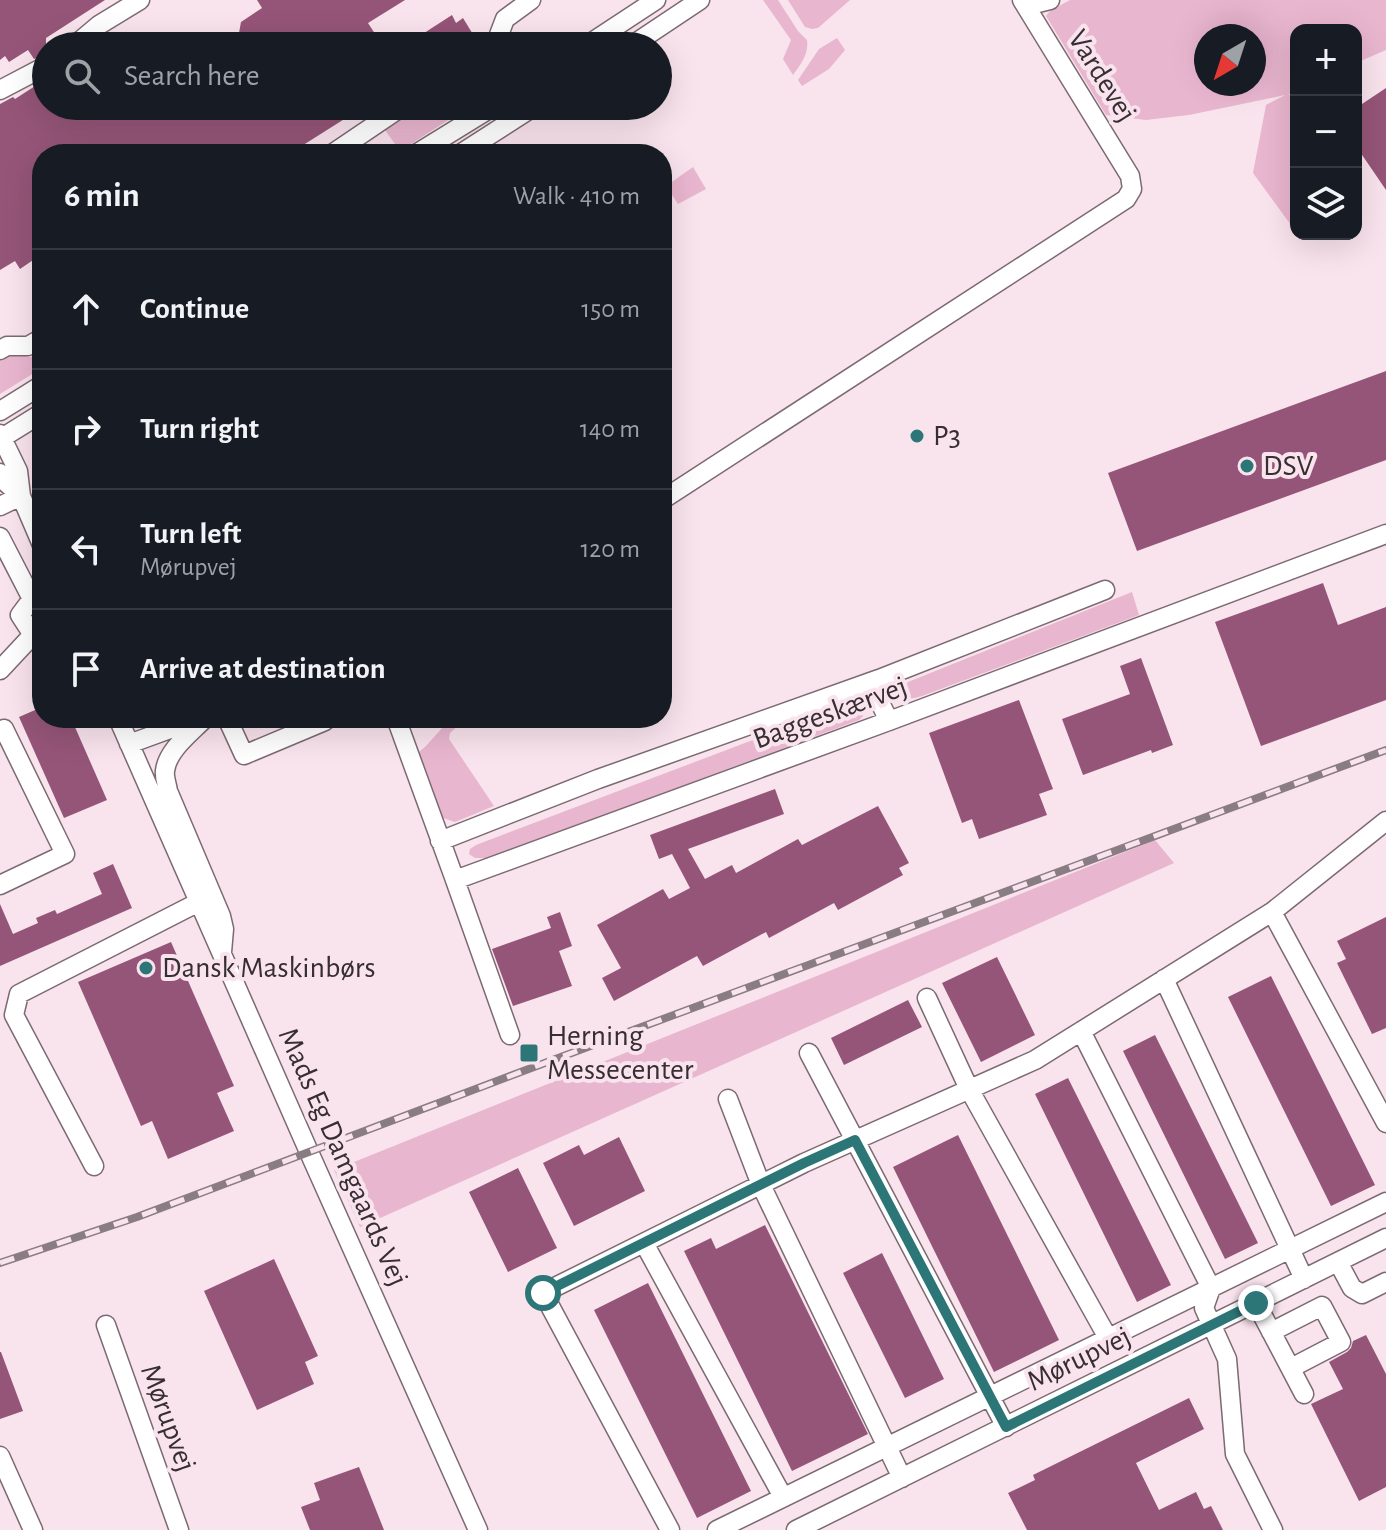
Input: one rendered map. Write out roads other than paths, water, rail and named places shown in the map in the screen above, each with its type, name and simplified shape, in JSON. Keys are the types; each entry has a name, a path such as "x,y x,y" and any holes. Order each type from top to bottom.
{"street":[{"path":"91,32 140,0"},
{"path":"500,32 505,19 531,0"},
{"path":"607,32 656,0"},
{"path":"652,32 700,0"},
{"path":"1024,3 1050,0"},
{"name":"Vardevej","path":"672,494 1119,206 1130,194 1132,182 1109,140 1024,3"},
{"path":"0,90 32,73"},
{"path":"347,144 382,120"},
{"path":"432,144 469,120"},
{"path":"496,120 501,128"},
{"path":"476,144 513,120"},
{"path":"0,350 7,346 32,344"},
{"path":"0,411 32,391"},
{"path":"32,419 1,437 18,471 21,496 32,522"},
{"path":"0,473 3,480 21,496"},
{"path":"0,506 21,496"},
{"name":"Baggeskærvej","path":"455,880 1386,534"},
{"path":"0,537 32,599 20,615 32,626"},
{"path":"440,841 585,784 870,682 1105,590"},
{"path":"0,670 32,635"},
{"path":"870,682 889,721"},
{"name":"Mads Eg Damgaards Vej","path":"122,728 478,1530"},
{"path":"129,744 175,728"},
{"path":"194,728 177,747 165,769 165,778 221,916 224,929 222,955"},
{"path":"232,728 244,755 308,728"},
{"path":"400,728 510,1035"},
{"path":"0,732 4,729 65,854 0,885"},
{"path":"670,1530 543,1293 855,1140 1035,1060 1272,912 1386,821"},
{"path":"94,1166 14,1015 19,994 199,902"},
{"path":"1272,912 1386,1123"},
{"path":"1164,979 1304,1279"},
{"path":"927,998 969,1089 1108,1338"},
{"path":"1081,1031 1211,1288 1204,1308 1227,1359 1235,1454 1273,1530"},
{"path":"809,1053 1006,1427"},
{"path":"728,1099 761,1185 902,1478"},
{"path":"717,1530 1386,1202"},
{"path":"1357,1216 1379,1242"},
{"name":"Mørupvej","path":"796,1530 1379,1242"},
{"path":"644,1243 783,1497"},
{"path":"1338,1262 1352,1288 1362,1294 1386,1282"},
{"path":"1256,1303 1304,1394"},
{"path":"1271,1332 1322,1306 1341,1342 1291,1368"},
{"name":"Mørupvej","path":"106,1325 179,1530"},
{"path":"0,1456 33,1530"}],"railway":[{"path":"0,1263 137,1217 1386,750"}],"place":[{"name":"P3","path":"917,436"},
{"name":"DSV","path":"1247,466"},
{"name":"Dansk Maskinbørs","path":"146,968"},
{"name":"Herning Messecenter","path":"529,1053"}]}
